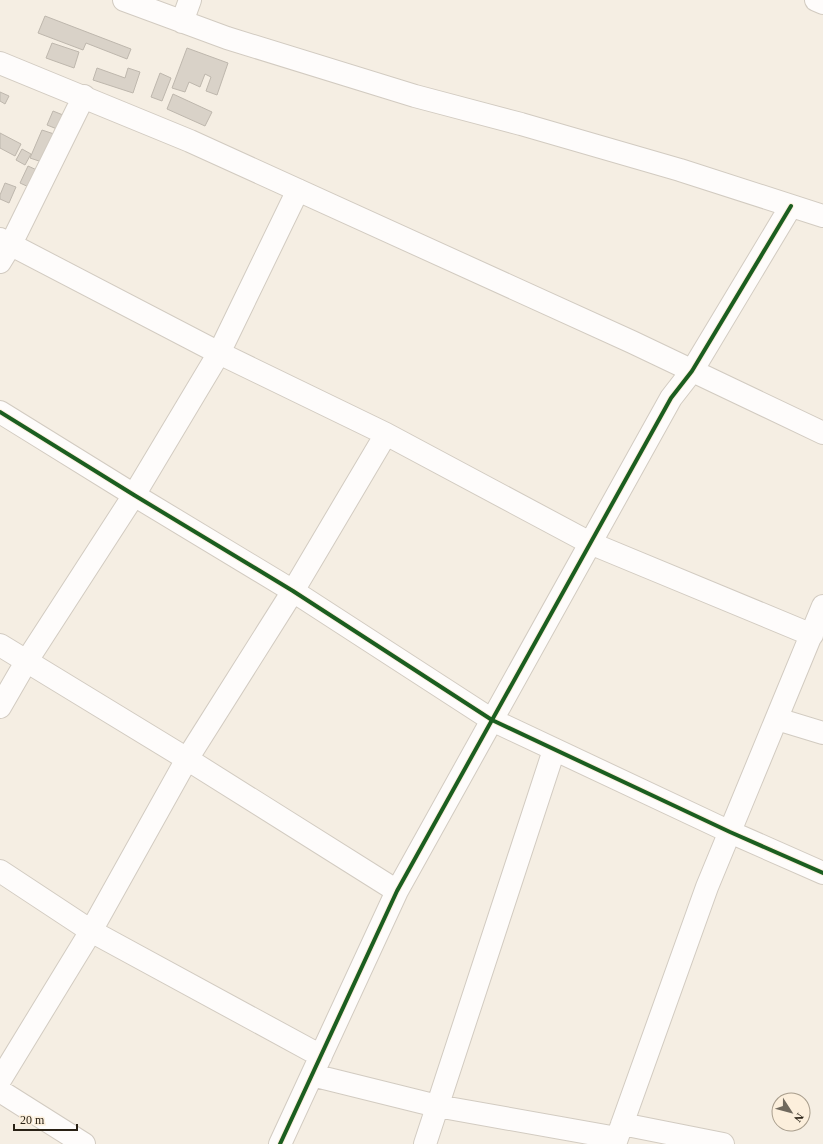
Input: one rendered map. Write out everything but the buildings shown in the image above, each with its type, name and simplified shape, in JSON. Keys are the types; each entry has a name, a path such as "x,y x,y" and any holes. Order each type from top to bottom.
{"street":[{"path":"124,0 227,38 415,96 536,128 680,170 823,216"},
{"path":"182,22 190,0"},
{"path":"816,0 823,3"},
{"path":"0,62 190,141 692,371 823,433"},
{"path":"84,96 4,248 386,434 590,543 812,635"},
{"path":"0,707 26,662 134,495 219,353 298,190"},
{"path":"280,1144 397,891 671,398 692,371 792,206"},
{"path":"0,412 293,591 492,720 730,832 823,873"},
{"path":"0,1080 91,931 187,759 293,591 386,434"},
{"path":"618,1135 707,887 823,606"},
{"path":"0,645 187,759 397,891"},
{"path":"777,719 823,733"},
{"path":"425,1144 554,750"},
{"path":"0,871 91,931 316,1066 437,1106 618,1135 724,1144"},
{"path":"0,1092 84,1144"}],"cycle path":[{"path":"280,1144 397,891 671,398 692,371 791,206"},
{"path":"0,412 293,591 492,720 730,832 823,873"}]}
